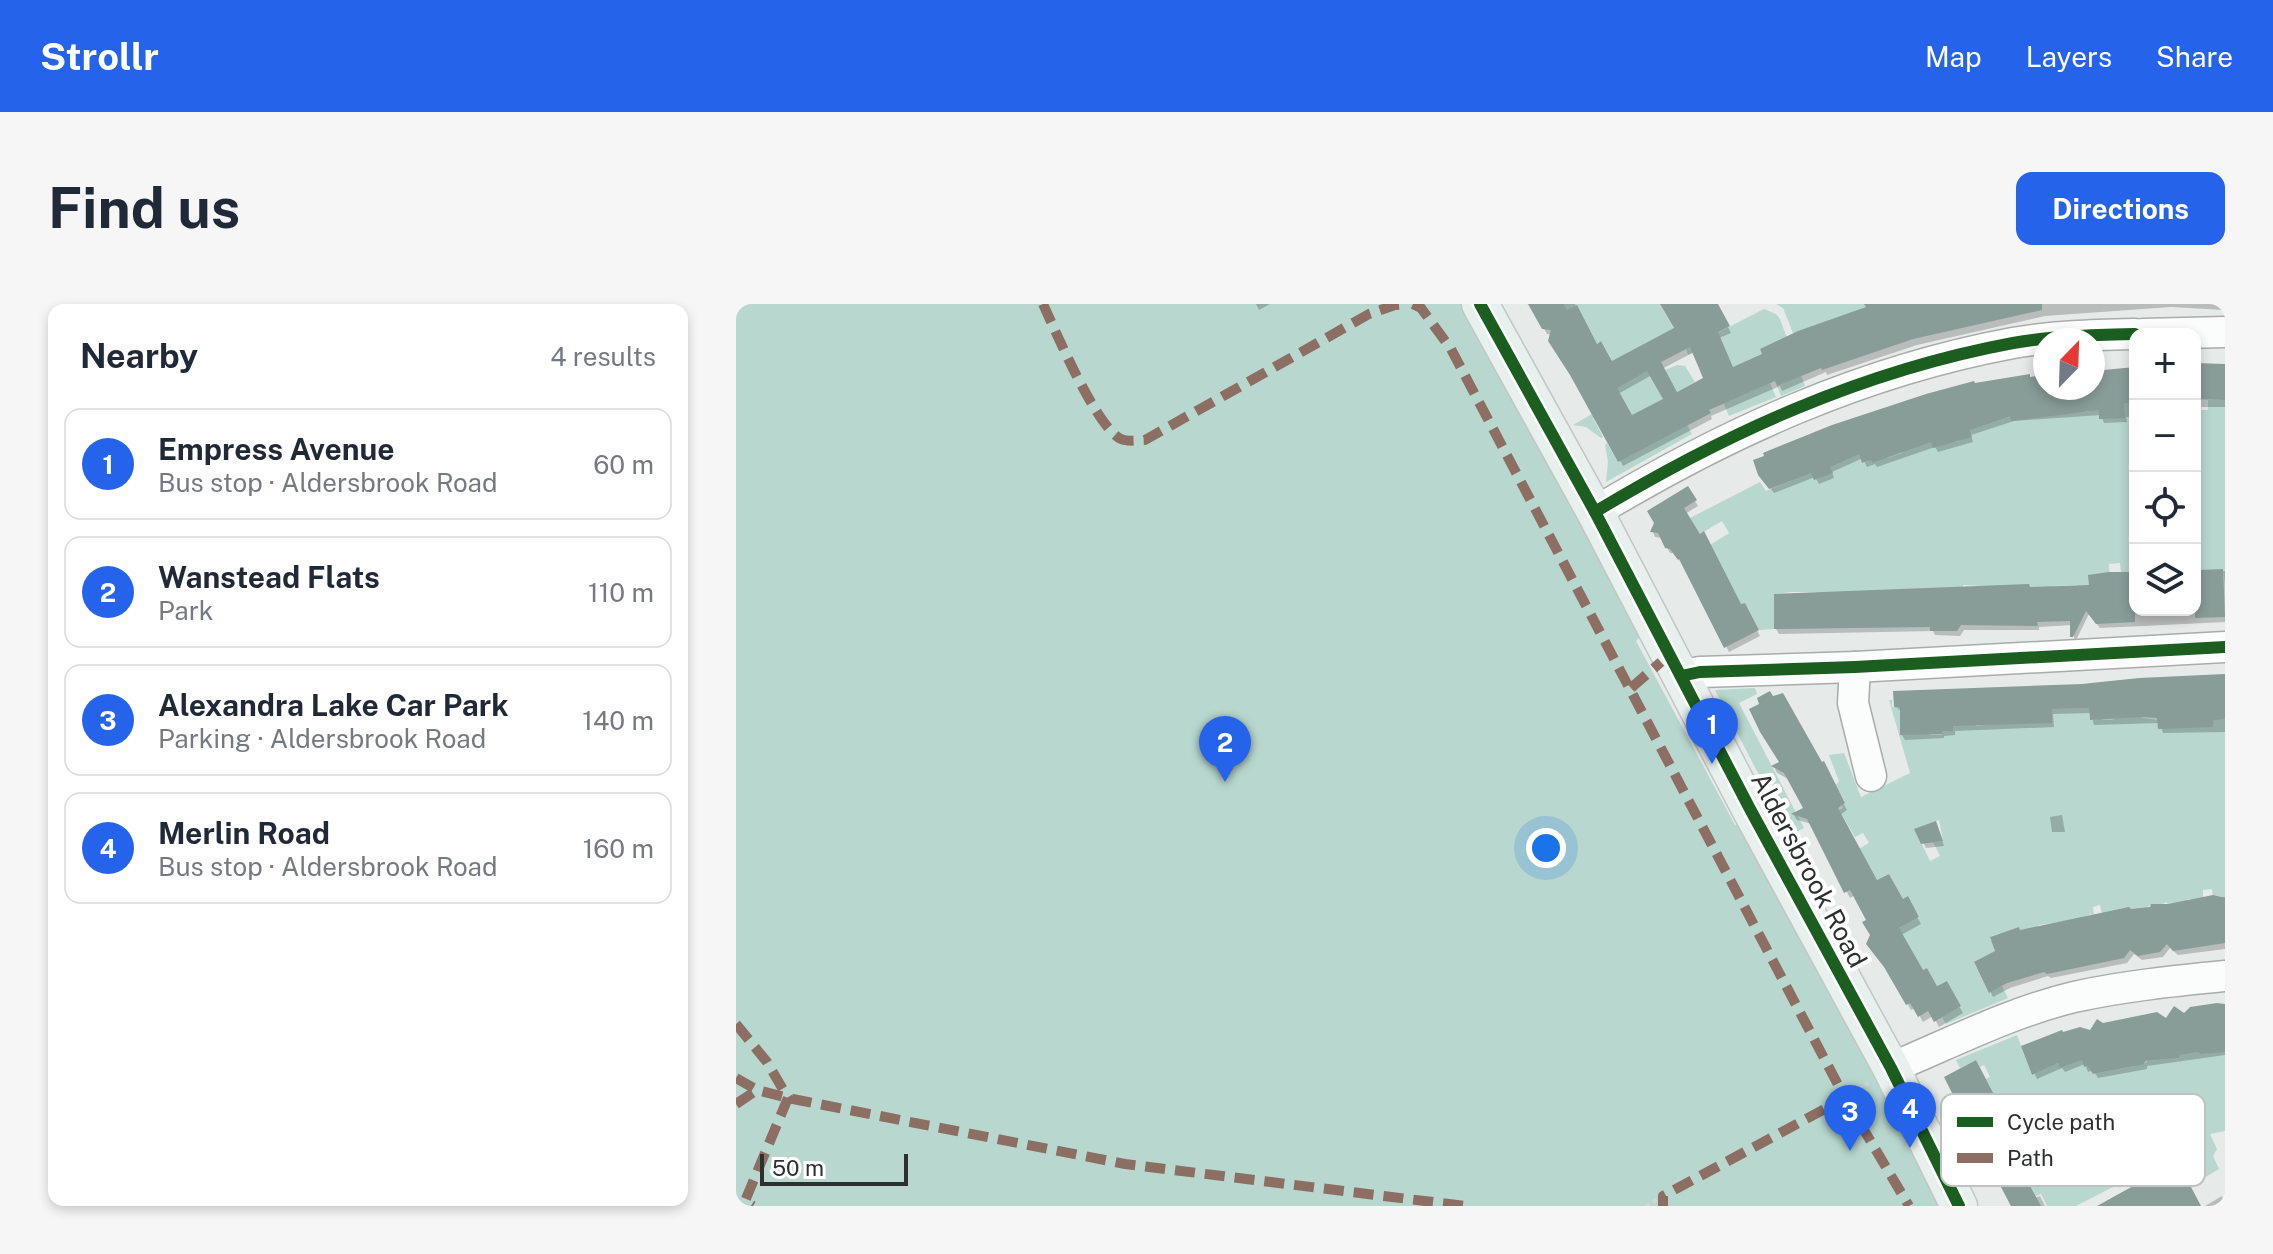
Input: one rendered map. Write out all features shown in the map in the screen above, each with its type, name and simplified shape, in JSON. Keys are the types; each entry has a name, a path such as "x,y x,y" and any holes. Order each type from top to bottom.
{"main road":[{"name":"Aldersbrook Road","path":"1480,304 1595,512 1891,1068 1941,1169"},
{"name":"Aldersbrook Road","path":"1949,1186 1959,1206"}],"street":[{"path":"2201,333 2225,332"},
{"path":"1595,512 1740,431 1823,397 1927,364 2015,343 2129,334"},
{"path":"1681,676 1700,672 2225,647"},
{"path":"1855,667 1853,703 1871,776"},
{"path":"1891,1068 2011,1017 2071,998 2142,984 2225,976"}],"path":[{"path":"1646,1206 1663,1196"}],"green space":[{"path":"736,304 1462,304 1642,635 1636,641 1735,825 1741,825 1942,1206 736,1206"},
{"path":"1564,304 1660,304 1674,329 1635,349 1665,370 1677,365 1685,366 1695,382 1651,406 1687,425 1692,434 1606,482 1608,462 1605,445 1607,443 1618,462 1624,401 1593,418 1601,438 1586,427 1573,425 1611,403 1603,374 1611,358 1601,341 1588,349"},
{"path":"1776,304 1874,304 1866,308 1808,371 1783,308"},
{"path":"1764,309 1780,319 1805,386 1781,396 1777,386 1794,378 1765,360 1733,367 1721,340 1688,355 1686,349"},
{"path":"1713,378 1727,402 1770,383 1776,397 1729,416"},
{"path":"2088,400 2096,400 2125,418 2124,403 2129,403 2129,572 2121,572 2120,563 2109,564 2110,586 2090,609 2077,585 2052,586 2052,589 1963,585 1963,593 1792,592 1775,594 1774,629 1759,630 1745,603 1741,605 1710,545 1729,533 1722,521 1700,534 1690,518 1760,482 1766,491 1790,481 1794,473 1832,472 1828,461 1859,454 1863,463 1871,460 1872,463 1879,460 1875,448 1882,445 1887,458 1903,453 1899,439 1919,431 1956,442 1972,436 1967,418 2089,412"},
{"path":"2208,400 2225,400 2225,583 2223,569 2201,570 2201,410 2208,410"},
{"path":"2096,683 2102,720 2112,720 2142,707 2142,718 2213,727 2212,706 2225,719 2225,898 2216,919 2212,889 2203,890 2203,897 2195,901 2189,899 2187,902 2152,904 2106,935 2100,905 2093,907 2094,916 2091,914 2076,920 2039,925 2026,944 2019,928 1991,936 2004,960 1974,963 1989,992 2002,986 2008,998 1946,1024 1942,1017 1961,1006 1947,981 1937,986 1927,968 1921,971 1904,937 1896,930 1919,917 1908,897 1903,899 1889,874 1877,880 1834,863 1869,843 1863,833 1855,837 1842,815 1827,823 1824,818 1843,808 1845,802 1836,785 1839,781 1829,755 1844,753 1861,797 1910,773 1889,700 1892,700 1892,707 1900,707 1901,735 1909,735 1908,726 1929,723 1930,735 1942,735 1942,731 1953,731 1953,726 1975,714 1976,726 1987,725 2036,688 2037,723 2052,723 2052,709 2089,708 2090,720 2097,720","holes":["1939,820 1943,841 1933,842 1940,856 1930,861 1915,830"]},
{"path":"1755,688 1757,694 1739,703 1804,828 1790,835 1715,690"},
{"path":"2225,1021 2225,1131 2210,1134 2217,1149 2213,1156 2219,1169 2205,1177 2205,1094 1994,1094 1986,1079 1990,1077 1984,1065 1980,1067 1976,1060 1960,1068 1956,1060 2017,1035 2032,1075 2058,1063 2060,1068 2079,1061 2080,1053 2084,1067 2088,1066 2094,1074 2148,1061 2179,1058 2180,1055 2206,1054"},
{"path":"2031,1186 2115,1186 2076,1206 2047,1206 2041,1194 2036,1196"}],"building":[{"path":"1528,304 1564,304 1567,310 1577,305 1597,344 1601,341 1612,361 1674,328 1660,304 1718,304 1730,326 1718,332 1733,367 1762,354 1760,349 1798,331 1866,307 1864,304 2042,304 2042,310 1913,339 1821,368 1777,386 1775,381 1709,410 1711,413 1618,462 1548,341 1551,330 1542,329","holes":["1690,347 1703,378 1677,392 1661,362","1647,371 1663,399 1632,415 1617,388"]},
{"path":"2201,363 2225,364 2225,400 2201,399"},
{"path":"2129,368 2129,403 2124,403 2125,418 2099,419 2099,410 2011,421 2010,416 1970,430 1972,437 1933,448 1931,442 1872,463 1871,460 1862,463 1859,454 1830,467 1833,473 1814,480 1811,473 1769,489 1758,475 1753,460 1832,425 1974,381 2030,374 2033,377 2033,400 2105,400 2105,370"},
{"path":"1688,486 1697,500 1684,508 1700,534 1704,531 1741,604 1745,603 1759,630 1724,648 1679,559 1665,548 1658,533 1650,532 1654,523 1647,511"},
{"path":"2223,569 2225,617 2195,618 2201,616 2201,570"},
{"path":"2129,572 2129,616 2135,616 2135,622 2096,624 2086,611 2073,637 2070,637 2070,621 2037,622 2038,626 1961,625 1957,631 1930,631 1930,627 1774,629 1774,594 2029,584 2030,587 2089,585 2088,575"},
{"path":"2225,674 2225,719 2213,720 2213,727 2158,729 2157,718 2142,717 2090,720 2089,708 2052,709 2052,723 1953,726 1953,731 1942,731 1942,734 1900,735 1900,707 1894,707 1893,691 2082,684"},
{"path":"1770,691 1773,696 1783,693 1824,761 1845,803 1838,808 1877,880 1889,874 1903,899 1908,896 1919,917 1899,928 1923,970 1927,968 1937,986 1947,981 1961,1006 1934,1022 1928,1011 1918,1017 1910,1003 1906,1005 1884,967 1866,944 1870,935 1862,922 1866,920 1850,890 1844,893 1807,819 1791,814 1803,808 1784,773 1771,766 1779,762 1749,709 1759,704 1757,698"},
{"path":"1936,821 1943,841 1921,844 1914,829"},
{"path":"2213,895 2225,898 2225,943 2173,951 2167,944 2160,952 2138,956 2130,950 2124,958 2047,974 2044,972 2007,983 1989,993 1974,962 1995,951 1990,937 2019,927 2020,930 2129,907 2150,907 2151,904 2168,904"},
{"path":"2225,1004 2225,1052 2180,1055 2179,1058 2145,1061 2144,1064 2093,1074 2088,1066 2084,1067 2082,1060 2060,1068 2058,1063 2032,1075 2021,1046 2062,1030 2080,1027 2090,1030 2097,1019 2103,1023 2157,1012 2166,1018 2174,1006 2184,1013 2190,1007"},
{"path":"1976,1060 1994,1094 1952,1094 1944,1077"},
{"path":"2000,1186 2030,1186 2041,1206 2011,1206"},
{"path":"2133,1186 2191,1186 2201,1206 2097,1206"}],"marked path":[{"path":"1043,304 1100,417 1111,431 1121,439 1130,441 1145,440 1369,314 1408,304"},
{"path":"1413,304 1421,308 1451,349 1845,1098 1663,1196 1663,1206"},
{"path":"1631,688 1661,662"},
{"path":"736,1024 767,1062 788,1098 745,1201 753,1206"},
{"path":"736,1078 757,1090 788,1098 1125,1164 1465,1206"},
{"path":"736,1104 757,1090"},
{"path":"1845,1098 1909,1206"}],"cycle path":[{"path":"1480,304 1595,512 1750,809 1891,1068 1941,1169"},
{"path":"1595,512 1745,431 1796,408 1902,370 2013,343 2129,334"},
{"path":"1681,676 1700,672 2225,647"},
{"path":"1949,1186 1959,1206"}],"place":[{"name":"Empress Avenue","path":"1712,764"},
{"name":"Wanstead Flats","path":"1225,782"},
{"name":"Merlin Road","path":"1910,1148"},
{"name":"Alexandra Lake Car Park","path":"1850,1151"}]}
